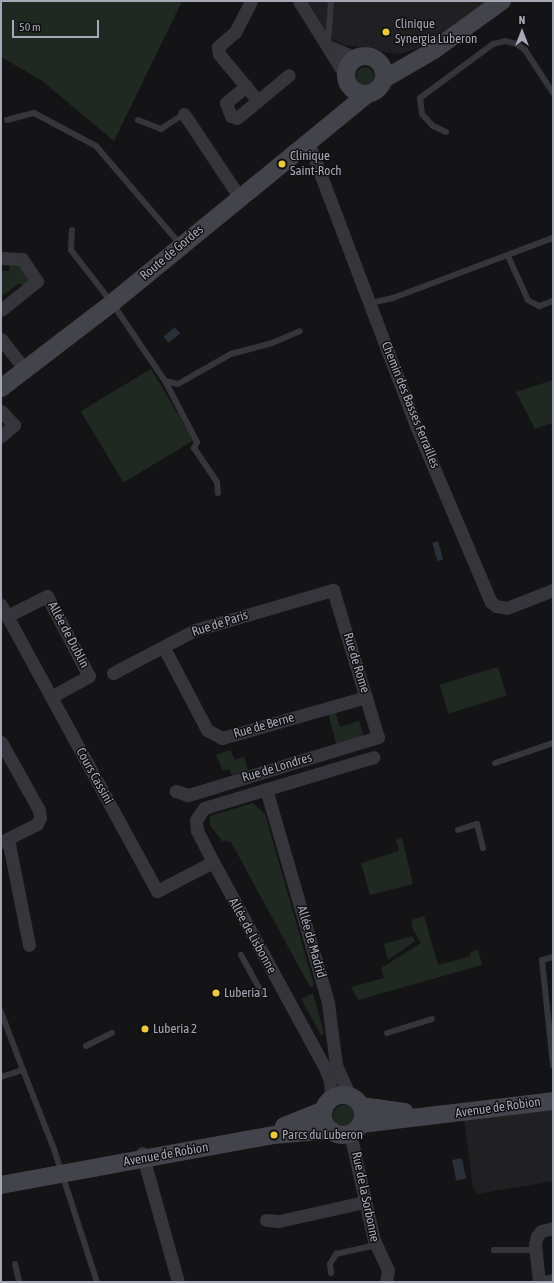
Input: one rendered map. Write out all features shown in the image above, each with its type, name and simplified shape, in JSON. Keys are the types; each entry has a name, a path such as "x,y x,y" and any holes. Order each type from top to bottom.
{"main road":[{"path":"346,79 356,92 367,94 376,91 384,79 418,58 502,1"},
{"path":"340,115 350,62 362,56 398,62 418,58"},
{"path":"374,58 382,67 384,79"},
{"name":"Route de Gordes","path":"1,388 112,303 367,94"},
{"path":"336,1096 355,1101 363,1118 355,1129 337,1134 331,1130 324,1118 327,1105 336,1096"},
{"name":"Avenue de Robion","path":"355,1101 444,1116"},
{"name":"Avenue de Robion","path":"355,1129 553,1101"},
{"name":"Avenue de Robion","path":"143,1156 288,1125 327,1105"},
{"name":"Avenue de Robion","path":"1,1185 60,1170 143,1156 274,1135 331,1130"},
{"name":"Avenue de Robion","path":"1,1174 60,1170"}],"street":[{"path":"251,1 235,32 218,47 219,54 258,101"},
{"path":"299,1 319,36 328,46 346,79"},
{"path":"328,46 356,58"},
{"path":"246,86 226,103 231,116 237,118 289,75"},
{"path":"184,114 240,198"},
{"name":"Chemin des Basses Ferrailles","path":"306,145 312,152 418,428 491,602 501,608 507,608 553,590"},
{"path":"1,258 22,259 37,280 1,310"},
{"path":"1,339 25,370"},
{"path":"1,410 14,425 1,436"},
{"name":"Rue de Paris","path":"113,674 164,648 195,630 333,590"},
{"name":"Rue de Rome","path":"333,590 378,737"},
{"name":"Allée de Dublin","path":"4,611 47,596 89,676 51,697"},
{"name":"Cours Cassini","path":"4,611 157,891 213,862"},
{"name":"Rue de Berne","path":"164,648 207,730 222,738 366,697"},
{"name":"Rue de Londres","path":"176,791 188,795 378,737"},
{"path":"1,742 39,810 40,818 37,824 4,840 29,945"},
{"path":"266,789 374,757"},
{"name":"Allée de Lisbonne","path":"266,789 204,808 199,814 197,830 325,1068 330,1082 327,1105"},
{"name":"Allée de Madrid","path":"266,789 328,1002 336,1064 355,1101"},
{"name":"Rue de la Sorbonne","path":"355,1129 365,1202 376,1245 388,1270 386,1282"},
{"path":"143,1156 178,1282"},
{"path":"266,1220 279,1221 365,1202"},
{"path":"539,1282 536,1250 537,1236 542,1230 553,1228"},
{"path":"544,1282 553,1280"}],"lane":[{"path":"328,2 328,46"},
{"path":"446,132 433,126 422,114 420,98 493,44 505,41 516,44 525,50 553,93"},
{"path":"7,120 34,113 96,146 181,245"},
{"path":"138,120 161,129 184,114"},
{"path":"72,230 71,250 112,303 165,381 197,442 194,448 216,482 218,494"},
{"path":"370,303 393,298 553,238"},
{"path":"508,256 528,300 539,306 553,301"},
{"path":"165,381 178,384 231,354 272,343 300,331"},
{"path":"495,763 553,743"},
{"path":"458,830 477,824 483,848"},
{"path":"241,955 263,995"},
{"path":"553,957 542,960 542,971 553,1065"},
{"path":"1,1012 3,1023 54,1149 97,1282"},
{"path":"387,1033 432,1019"},
{"path":"86,1046 112,1033"},
{"path":"1,1077 23,1070"},
{"path":"331,1273 330,1264 336,1254 376,1245"},
{"path":"494,1250 536,1250"},
{"path":"15,1264 19,1282"}],"shaded area":[{"path":"1,1 182,1 114,141 41,80 1,57"},
{"name":"Clinique Synergia Luberon","path":"304,1 491,1 457,27 417,48 401,54 385,52 371,47 347,46 329,38"},
{"path":"365,67 371,70 374,76 371,82 365,85 359,82 356,76 359,70"},
{"path":"16,261 30,280 24,286 19,283 1,297 1,271 9,271 10,264"},
{"path":"175,327 180,333 169,343 164,337"},
{"path":"151,369 194,440 123,482 81,411"},
{"path":"553,380 553,428 551,423 535,429 516,392"},
{"path":"438,541 443,559 437,561 432,543"},
{"path":"498,667 507,696 448,714 440,685"},
{"path":"335,711 340,727 359,721 364,738 337,746 328,713"},
{"path":"230,750 235,760 244,757 248,770 232,775 229,769 223,771 216,755"},
{"path":"253,803 265,814 314,985 310,987 231,842 222,841 210,825 210,816"},
{"path":"402,838 413,884 370,895 361,863 399,851 396,840"},
{"path":"424,916 438,965 471,956 470,952 478,950 482,965 358,1000 351,987 384,978 381,968 421,943 412,927 412,920"},
{"path":"412,936 415,941 388,960 384,944"},
{"path":"313,993 324,1034 321,1035 301,999"},
{"path":"344,1105 352,1108 355,1116 352,1124 344,1127 336,1124 333,1116 336,1108"},
{"path":"553,1106 553,1181 478,1194 473,1188 464,1120"},
{"path":"462,1158 466,1179 456,1181 452,1160"}],"place":[{"name":"Clinique Synergia Luberon","path":"386,32"},
{"name":"Clinique Saint-Roch","path":"282,164"},
{"name":"Luberia 1","path":"216,993"},
{"name":"Luberia 2","path":"145,1029"},
{"name":"Parcs du Luberon","path":"274,1135"}]}
